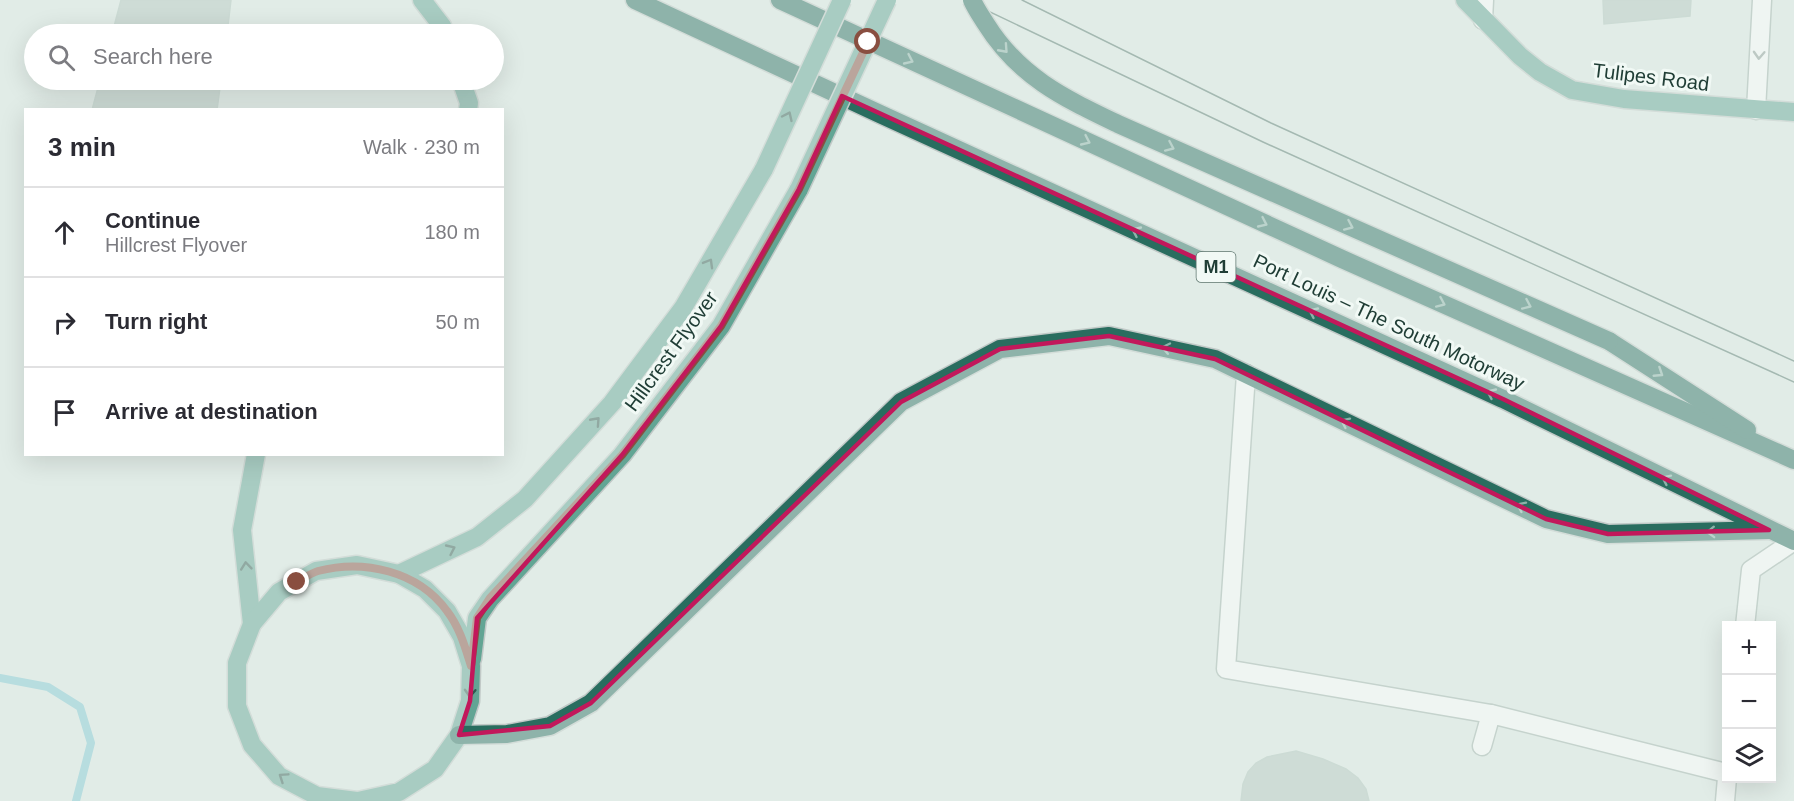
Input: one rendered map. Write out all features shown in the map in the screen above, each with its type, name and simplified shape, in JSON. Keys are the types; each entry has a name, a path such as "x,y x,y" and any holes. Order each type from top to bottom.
{"highway":[{"name":"Port Louis – The South Motorway","path":"635,0 1503,399 1794,541"},
{"name":"Port Louis – The South Motorway","path":"780,0 1342,259 1794,460"},
{"path":"972,0 995,39 1017,63 1040,82 1074,102 1118,124 1609,341 1794,460"},
{"path":"459,735 507,734 550,726 591,703 901,402 1000,349 1108,336 1215,358 1546,519 1608,534 1769,530"}],"main road":[{"path":"422,0 440,24"},
{"name":"Hillcrest Flyover","path":"399,574 477,537 517,505 612,403 683,308 764,169 842,0"},
{"name":"Hillcrest Flyover","path":"471,666 477,618 490,598 622,455 721,326 799,189 888,0"},
{"name":"Tulipes Road","path":"1465,0 1483,20 1540,72 1572,90 1624,99 1794,112"},
{"path":"464,90 468,108"},
{"path":"252,624 242,530 256,456"},
{"path":"357,565 399,574 425,589 447,610 462,637 471,666 470,701 459,735 435,769 399,792 358,801 317,796 279,776 252,745 237,705 237,663 252,624 279,592 316,572 357,565"}],"street":[{"path":"1483,20 1484,0"},
{"path":"1756,110 1762,0"},
{"path":"1246,374 1226,669 1491,714 1722,772"},
{"path":"1745,621 1751,570 1794,541"},
{"path":"1482,746 1491,714"},
{"path":"1725,801 1727,783"}],"highlighted area":[{"path":"842,96 1503,399 1769,530 1608,534 1546,519 1215,359 1109,336 1000,349 901,402 591,703 550,726 459,735 470,701 477,618 622,455 721,326 799,189"}],"building":[{"path":"121,0 231,0 228,24 115,24"},
{"path":"1603,0 1691,0 1690,16 1604,24"},
{"path":"97,90 220,90 217,108 93,108"},
{"path":"1296,751 1346,769 1358,778 1366,789 1369,801 1241,801 1243,784 1248,772 1256,763 1267,757"}],"waterway":[{"path":"0,678 48,687 80,707 91,743 76,801"}],"tram line":[{"path":"965,0 1263,142 1794,382"},
{"path":"1022,0 1271,123 1794,361"}],"route":[{"path":"297,582 316,572 357,565 399,574 425,589 447,610 462,637 471,666 477,618 490,598 622,455 721,326 799,189 868,42"}]}
